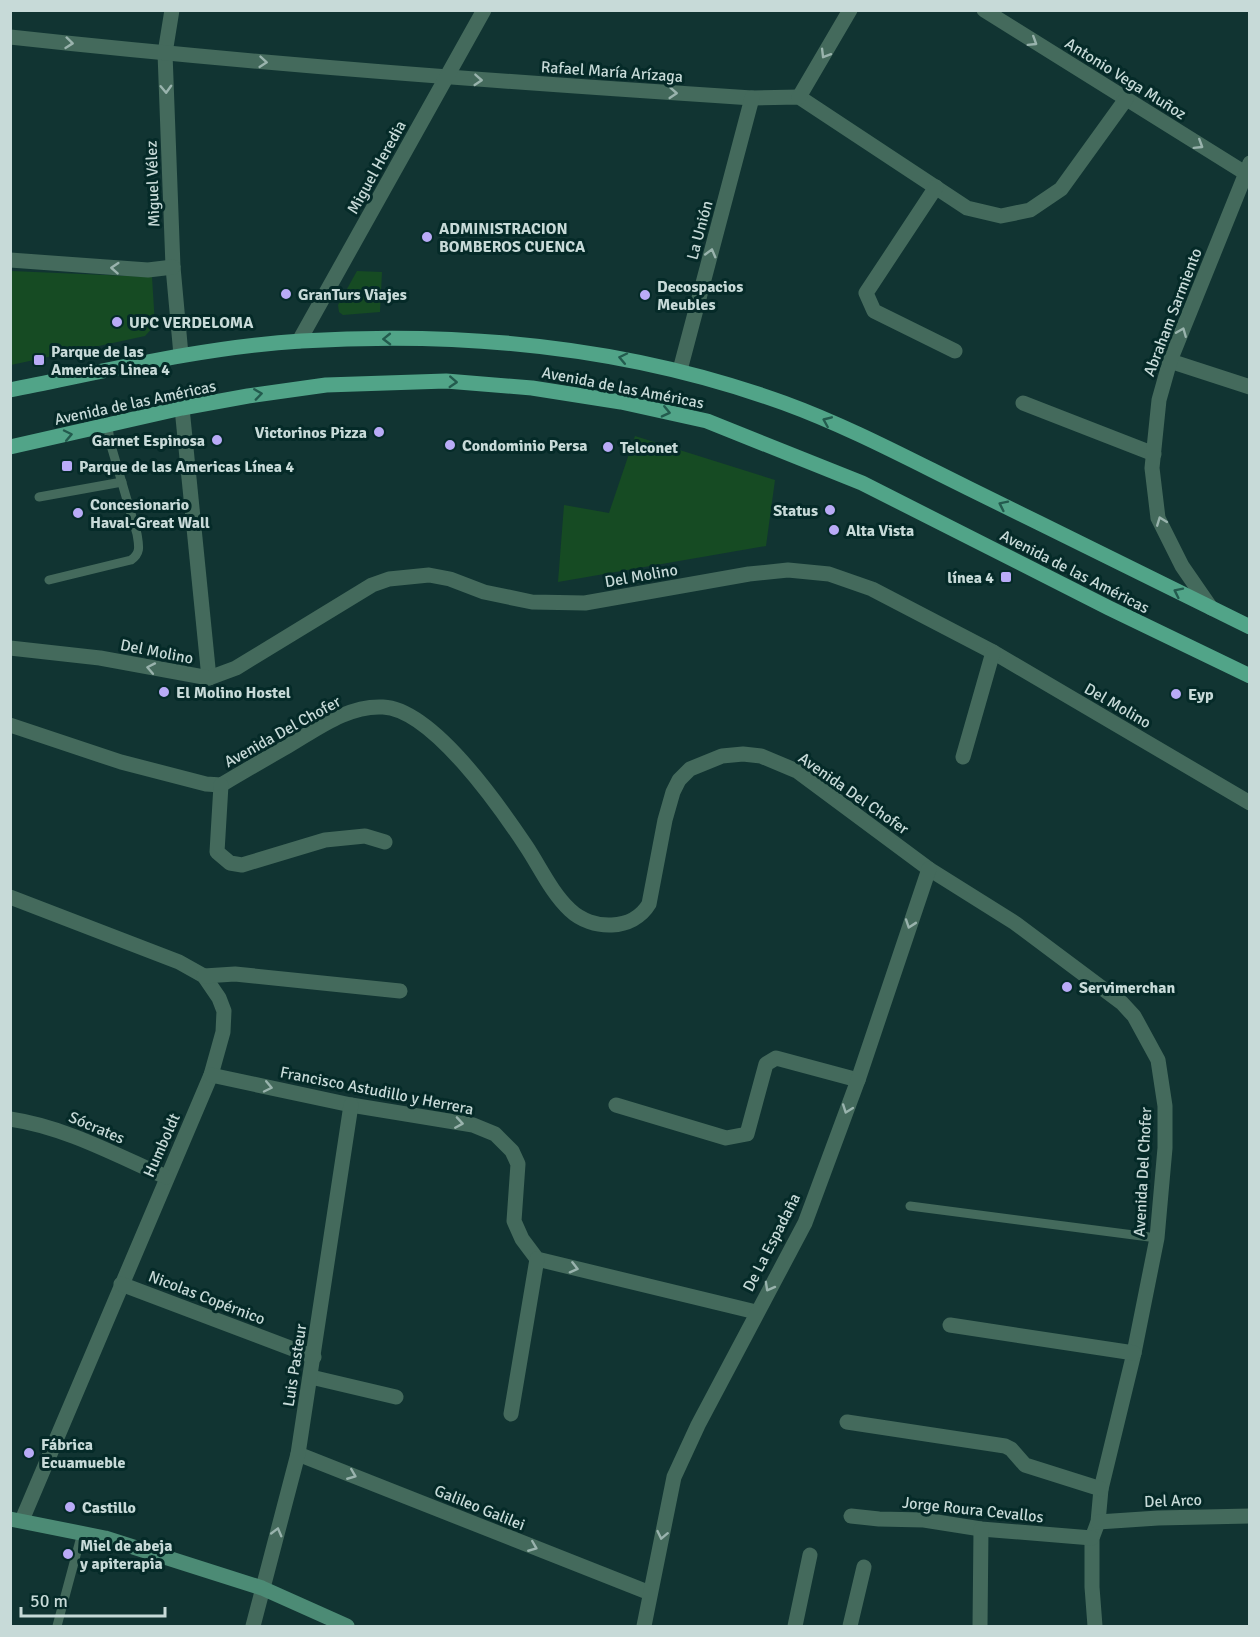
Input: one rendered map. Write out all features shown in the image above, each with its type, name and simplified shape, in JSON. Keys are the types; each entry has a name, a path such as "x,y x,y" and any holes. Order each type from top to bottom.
{"main road":[{"name":"Avenida de las Américas","path":"10,390 181,356 300,341 442,338 608,355 680,370 784,403 862,435 1250,627"},
{"name":"Avenida de las Américas","path":"10,447 182,408 326,385 446,381 543,390 621,402 707,421 862,483 1109,608 1250,676"}],"street":[{"name":"Miguel Vélez","path":"172,10 165,53 173,267 181,356"},
{"name":"Miguel Heredia","path":"300,341 484,10"},
{"path":"850,10 799,97 967,208 1000,216 1030,210 1061,189 1125,99"},
{"name":"Antonio Vega Muñoz","path":"984,10 1125,99 1248,171"},
{"name":"Rafael María Arízaga","path":"10,37 447,78 752,98 799,97"},
{"name":"La Unión","path":"680,370 752,98"},
{"name":"Abraham Sarmiento","path":"1211,608 1182,566 1158,518 1152,468 1159,400 1170,361 1248,171"},
{"path":"936,187 866,293 874,310 955,351"},
{"path":"10,260 148,270 173,267"},
{"path":"1170,361 1250,387"},
{"path":"1023,403 1154,454"},
{"path":"182,408 208,678"},
{"name":"Del Molino","path":"10,648 100,658 208,678 236,668 372,585 390,579 429,575 450,579 484,592 531,603 585,603 749,574 788,570 829,574 872,589 993,652 1250,803"},
{"path":"963,757 993,652"},
{"name":"Avenida Del Chofer","path":"10,725 121,762 206,784 221,785 340,716 365,708 383,707 401,710 436,733 467,767 526,846 558,898 571,912 584,920 608,926 628,921 644,912 649,904 665,820 679,780 690,769 722,756 743,754 761,756 797,771 929,869 1016,923 1122,1003 1139,1023 1158,1060 1165,1106 1163,1179 1157,1238 1134,1353 1101,1489 1098,1522 1092,1538 1095,1626"},
{"path":"221,785 217,852 230,862 242,865 326,840 365,836 385,842"},
{"name":"De La Espadaña","path":"644,1626 674,1477 756,1312 805,1223 858,1080 929,869"},
{"name":"Humboldt","path":"10,897 178,962 204,976 219,998 224,1011 222,1032 211,1075 166,1176 122,1284 16,1519"},
{"path":"204,976 235,974 400,991"},
{"path":"616,1105 726,1138 737,1137 747,1134 766,1064 776,1058 858,1080"},
{"name":"Francisco Astudillo y Herrera","path":"211,1075 351,1105 473,1125 495,1134 512,1151 518,1164 514,1221 522,1239 537,1259"},
{"name":"Luis Pasteur","path":"253,1626 298,1454 351,1105"},
{"name":"Sócrates","path":"10,1119 59,1131 166,1176"},
{"path":"511,1414 537,1259 756,1312"},
{"name":"Nicolas Copérnico","path":"122,1284 314,1357"},
{"path":"950,1325 1134,1353"},
{"path":"311,1377 396,1397"},
{"path":"847,1422 1005,1446 1011,1449 1024,1465 1101,1489"},
{"name":"Galileo Galilei","path":"298,1454 650,1593"},
{"name":"Jorge Roura Cevallos","path":"851,1516 924,1520 981,1529 1092,1538"},
{"name":"Del Arco","path":"1098,1522 1250,1516"},
{"path":"16,1519 105,1538 262,1588 347,1626"},
{"path":"980,1626 981,1529"},
{"path":"795,1626 810,1555"},
{"path":"850,1626 864,1567"}],"lane":[{"path":"49,580 131,560 137,556 139,548 137,534 110,442 108,426"},
{"path":"39,497 122,482"},
{"path":"910,1206 1157,1238"},
{"path":"57,1626 82,1533"}],"green space":[{"path":"11,271 152,277 155,325 145,336 11,365"},
{"path":"357,271 382,272 380,312 343,315 339,312 338,305"},
{"path":"635,436 775,480 766,546 558,582 564,505 609,513"}],"place":[{"name":"ADMINISTRACION BOMBEROS CUENCA","path":"427,237"},
{"name":"GranTurs Viajes","path":"286,294"},
{"name":"Decospacios Meubles","path":"645,295"},
{"name":"UPC VERDELOMA","path":"117,322"},
{"name":"Parque de las Americas Linea 4","path":"39,360"},
{"name":"Victorinos Pizza","path":"379,432"},
{"name":"Garnet Espinosa","path":"217,440"},
{"name":"Condominio Persa","path":"450,445"},
{"name":"Telconet","path":"608,447"},
{"name":"Parque de las Americas Línea 4","path":"67,466"},
{"name":"Status","path":"830,510"},
{"name":"Concesionario Haval-Great Wall","path":"78,513"},
{"name":"Alta Vista","path":"834,530"},
{"name":"línea 4","path":"1006,577"},
{"name":"El Molino Hostel","path":"164,692"},
{"name":"Eyp","path":"1176,694"},
{"name":"Servimerchan","path":"1067,987"},
{"name":"Fábrica Ecuamueble","path":"29,1453"},
{"name":"Castillo","path":"70,1507"},
{"name":"Miel de abeja y apiterapia","path":"68,1554"}]}
